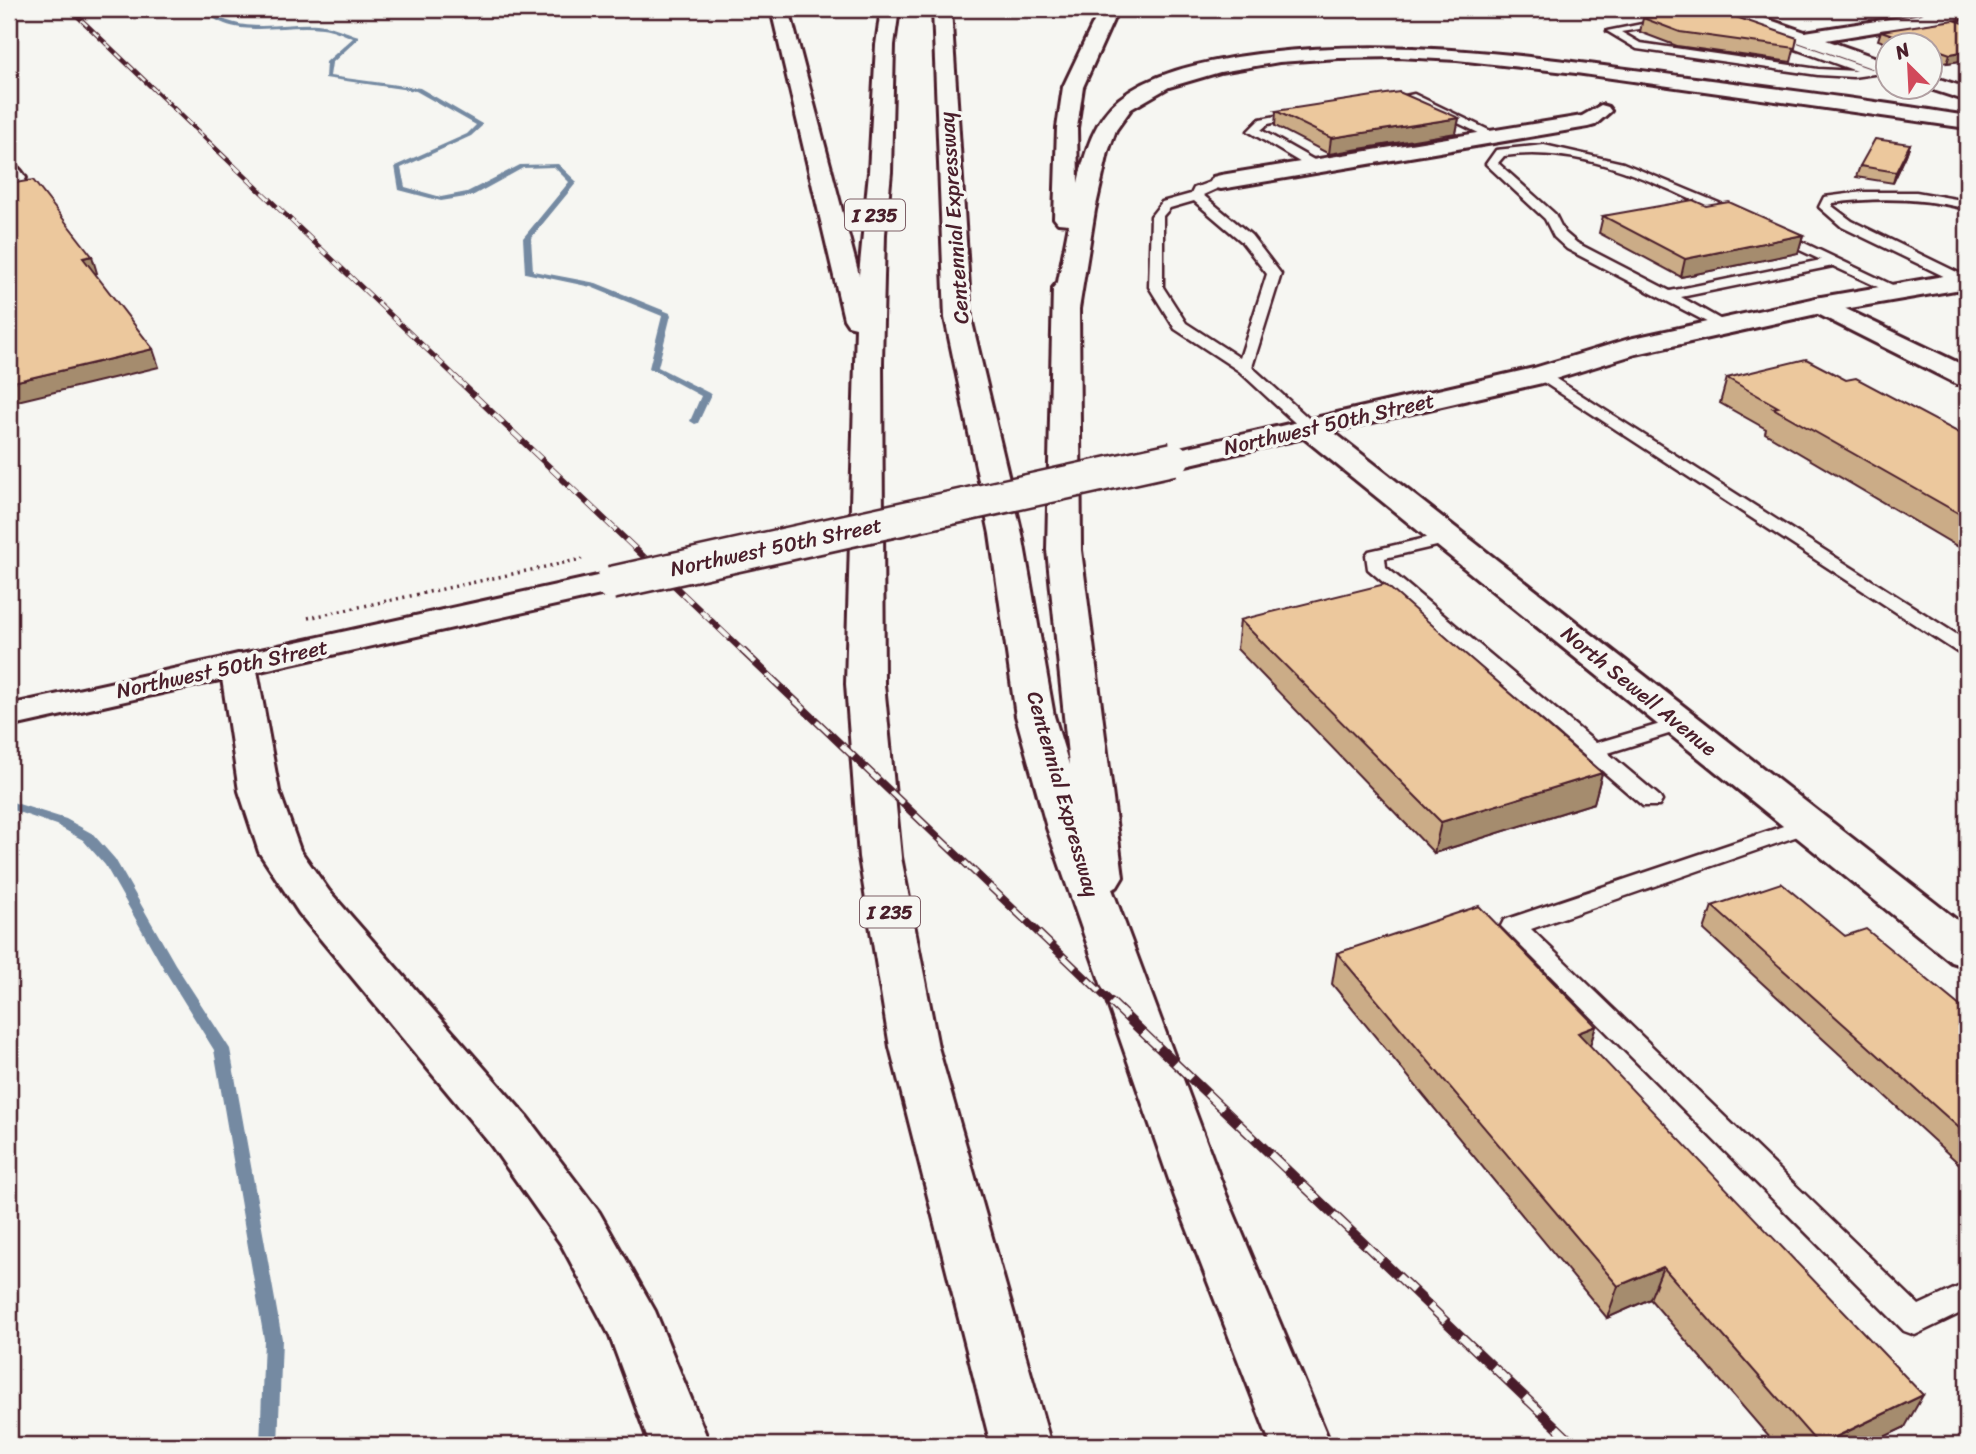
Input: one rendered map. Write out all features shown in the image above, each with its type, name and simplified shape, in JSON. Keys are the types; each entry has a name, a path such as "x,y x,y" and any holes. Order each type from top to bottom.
{"main road":[{"path":"780,9 868,363"},
{"path":"877,9 885,45"},
{"path":"885,45 890,9"},
{"path":"1110,9 1073,88 1069,115 1064,550 1111,948"},
{"path":"1803,37 1967,12"},
{"name":"Centennial Expressway","path":"946,15 958,318 1006,534 1035,716 1068,828 1201,1197 1301,1445"},
{"path":"1718,15 1742,16 1874,63"},
{"name":"I 235","path":"885,45 868,363 864,684 880,857 914,1047 1021,1445"},
{"path":"1065,314 1098,146 1110,120 1125,105 1149,89 1213,67 1327,52 1447,53 1536,62 1967,122"},
{"path":"1944,87 1967,95"},
{"path":"1221,182 1588,121 1601,111"},
{"name":"Northwest 50th Street","path":"9,716 1311,429 1542,375 1629,347 1821,305 1898,291 1966,288"},
{"name":"Northwest 50th Street","path":"1542,375 1655,362 1855,322 1966,288"},
{"path":"1821,305 1967,378"},
{"name":"North Sewell Avenue","path":"1311,429 1807,825 1965,947"},
{"path":"238,665 259,791 280,852 314,902 509,1130 580,1228 635,1328 680,1445"}],"lane":[{"path":"1916,9 1940,17"},
{"path":"1718,15 1870,72"},
{"path":"1673,21 1612,31 1637,46 1818,72 1853,74 1874,71"},
{"path":"1372,103 1414,97 1497,138"},
{"path":"1317,112 1264,121 1254,131 1317,167"},
{"path":"1726,326 1572,246 1559,234 1550,217 1492,164 1500,153 1542,149 1592,158 1679,189 1898,291"},
{"path":"1221,182 1198,191 1196,196 1166,205 1157,216 1156,287 1181,326 1244,368 1311,429"},
{"path":"1966,288 1847,224 1825,207 1828,200 1863,194 1907,195 1967,205"},
{"path":"1196,196 1247,238 1274,274 1244,368"},
{"path":"1668,296 1836,261"},
{"path":"1542,375 1967,650"},
{"path":"1448,538 1376,555 1377,569 1651,801"},
{"path":"1592,751 1681,724"},
{"path":"1807,825 1513,926 1915,1322 1967,1296"}],"building":[{"path":"1708,9 1797,38 1795,48 1680,32 1643,18"},
{"path":"1954,20 1967,24 1967,51 1950,54 1944,52 1944,32 1881,31"},
{"path":"1399,92 1459,118 1331,138 1276,111"},
{"path":"1875,139 1910,144 1896,172 1860,166"},
{"path":"33,180 92,256 83,258 153,349 9,383 9,184"},
{"path":"1693,200 1706,206 1729,202 1803,235 1685,259 1603,216"},
{"path":"1806,359 1846,380 1856,378 1967,437 1967,518 1773,408 1778,407 1727,378"},
{"path":"1385,584 1602,773 1441,822 1240,620"},
{"path":"1781,883 1845,936 1866,929 1967,1012 1967,1135 1712,906"},
{"path":"1479,906 1596,1026 1578,1033 1923,1395 1819,1445 1663,1267 1618,1286 1337,953"}],"waterway":[{"path":"205,9 215,18 243,27 320,26 357,37 329,62 327,77 418,89 480,125 469,135 397,167 402,188 441,199 469,194 522,166 556,165 573,182 527,238 529,273 593,285 667,315 653,368 706,395 695,421"},
{"path":"9,805 61,822 88,837 110,862 170,967 222,1049 273,1339 269,1445"}],"railway":[{"path":"70,9 235,167"},
{"path":"233,165 458,379"},
{"path":"456,378 745,653"},
{"path":"743,651 1113,1004"},
{"path":"1111,1002 1575,1445"}]}
